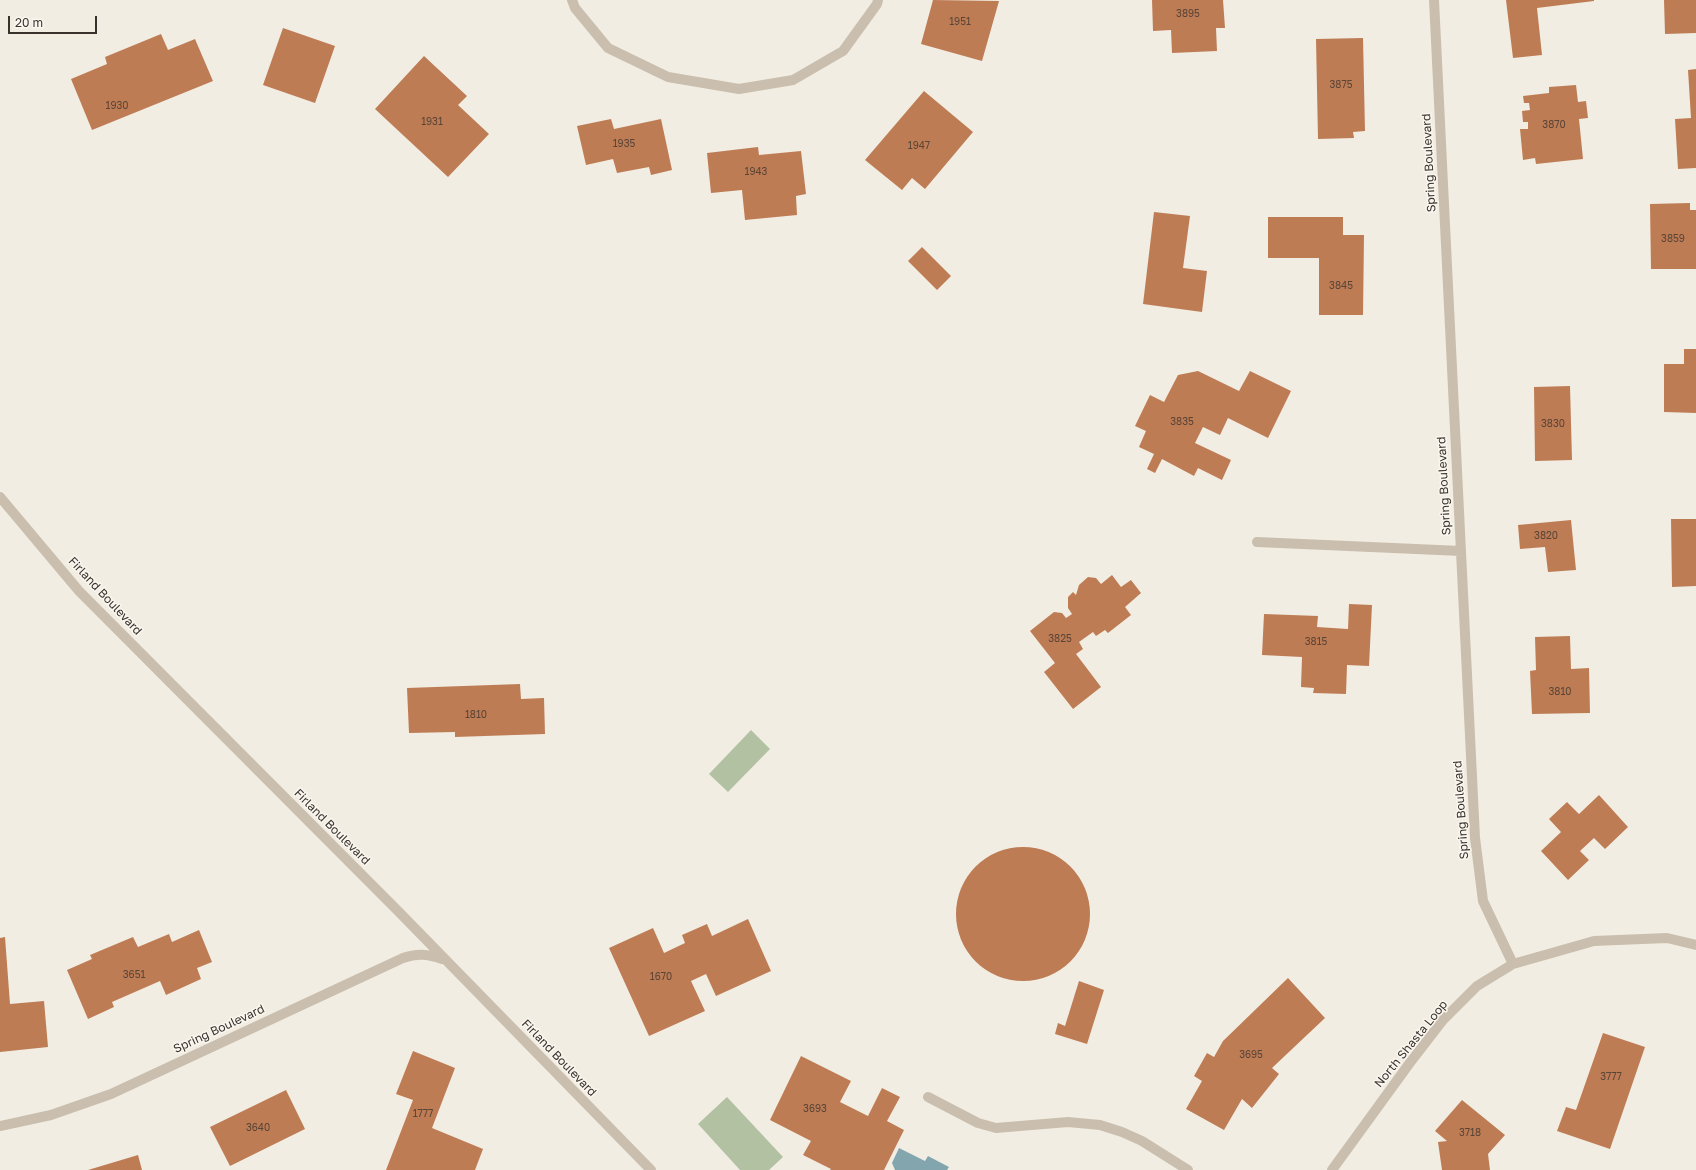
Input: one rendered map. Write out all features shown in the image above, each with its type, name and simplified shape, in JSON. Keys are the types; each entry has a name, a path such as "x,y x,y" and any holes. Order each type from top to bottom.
{"street":[{"path":"572,0 574,8 608,48 668,77 739,89 793,80 843,51 877,4 878,0"},
{"name":"Spring Boulevard","path":"1434,0 1475,838 1483,901 1513,964"},
{"name":"Firland Boulevard","path":"0,497 79,591 651,1170"},
{"path":"1257,542 1460,551"},
{"name":"North Shasta Loop","path":"1332,1170 1443,1020 1477,986 1513,964 1594,940 1667,938 1696,945"},
{"name":"Spring Boulevard","path":"0,1126 51,1115 111,1094 402,958 419,954 430,955 446,961"},
{"path":"928,1097 978,1123 996,1128 1068,1122 1100,1125 1122,1132 1142,1142 1188,1170"}],"green space":[{"path":"751,730 770,749 728,792 709,774"},
{"path":"727,1097 783,1157 769,1170 740,1170 698,1124"}],"water":[{"path":"899,1148 925,1161 928,1156 949,1167 947,1170 895,1170 892,1163"}],"building":[{"path":"933,0 999,1 982,61 921,44"},
{"path":"1152,0 1223,0 1225,28 1216,28 1217,51 1172,53 1171,30 1153,31"},
{"path":"1506,0 1594,1 1537,8 1542,55 1513,58"},
{"path":"1664,0 1696,0 1696,33 1665,34"},
{"path":"283,28 335,46 315,103 263,85"},
{"path":"161,34 168,50 195,39 213,81 92,130 71,79 107,64 105,57"},
{"path":"1363,38 1365,131 1353,132 1354,138 1318,139 1316,39"},
{"path":"424,56 467,96 458,105 489,134 448,177 375,109"},
{"path":"1696,69 1696,168 1678,169 1675,119 1691,118 1688,70"},
{"path":"1576,85 1578,102 1586,101 1588,118 1579,119 1583,159 1536,164 1535,158 1523,160 1520,129 1528,129 1528,122 1523,122 1522,111 1530,110 1529,103 1524,103 1523,96 1549,93 1549,87"},
{"path":"924,91 973,132 925,189 912,178 902,190 865,160"},
{"path":"611,119 614,129 661,119 672,170 651,175 649,167 617,173 613,159 586,165 577,126"},
{"path":"758,147 759,155 801,151 806,194 796,196 797,215 745,220 742,190 711,193 707,153"},
{"path":"1690,203 1690,210 1696,210 1696,269 1651,269 1650,204"},
{"path":"1154,212 1190,216 1183,268 1207,271 1202,312 1143,304"},
{"path":"1268,217 1343,217 1343,235 1364,235 1363,315 1319,315 1319,258 1268,258"},
{"path":"922,247 951,276 937,290 908,261"},
{"path":"1684,349 1696,349 1696,413 1664,412 1664,364 1684,364"},
{"path":"1198,371 1239,391 1250,371 1291,391 1268,438 1228,418 1220,435 1203,427 1195,443 1231,460 1222,480 1198,468 1194,476 1162,459 1155,473 1147,469 1154,454 1139,447 1146,431 1135,426 1150,395 1164,402 1178,375"},
{"path":"1570,386 1572,460 1535,461 1534,387"},
{"path":"1671,519 1696,519 1696,586 1672,587"},
{"path":"1571,520 1576,570 1548,572 1545,547 1520,549 1518,525"},
{"path":"1112,575 1121,587 1131,580 1141,593 1125,607 1131,615 1108,633 1105,630 1096,636 1093,632 1079,642 1083,649 1076,654 1101,687 1073,709 1044,672 1055,663 1030,631 1054,612 1062,613 1066,618 1072,614 1068,608 1068,597 1073,592 1076,595 1079,585 1088,577 1096,578 1101,584"},
{"path":"1349,604 1372,605 1369,666 1347,665 1346,694 1313,693 1314,688 1301,687 1302,657 1262,655 1264,614 1318,616 1317,627 1348,629"},
{"path":"1570,636 1571,669 1589,668 1590,713 1532,714 1530,671 1536,670 1535,637"},
{"path":"520,684 521,699 544,698 545,734 455,737 455,732 409,733 407,688"},
{"path":"1599,795 1628,827 1605,849 1594,838 1580,851 1589,860 1568,880 1541,851 1561,832 1549,819 1567,802 1579,814"},
{"path":"1016,847 1030,847 1049,852 1071,866 1085,888 1089,901 1089,927 1085,940 1071,962 1049,976 1030,981 1016,981 997,976 975,962 961,940 956,921 956,907 961,888 975,866 997,852"},
{"path":"748,919 771,971 716,996 706,974 691,981 705,1011 649,1036 609,948 653,928 664,953 685,943 682,935 707,924 712,936"},
{"path":"199,930 212,962 197,968 201,979 166,995 160,981 112,1002 114,1007 88,1019 67,970 92,959 90,955 133,937 138,947 169,934 172,942"},
{"path":"5,937 10,1004 44,1001 48,1047 0,1052 0,938"},
{"path":"1288,978 1325,1018 1272,1068 1279,1074 1252,1108 1242,1099 1224,1130 1186,1109 1202,1081 1194,1076 1207,1053 1214,1057 1223,1041"},
{"path":"1079,981 1104,990 1087,1044 1055,1034 1058,1023 1065,1026"},
{"path":"1603,1033 1645,1047 1610,1149 1557,1131 1566,1107 1576,1110"},
{"path":"413,1051 455,1068 432,1128 483,1149 475,1170 386,1170 413,1100 396,1094"},
{"path":"801,1056 851,1081 840,1102 868,1116 882,1088 900,1097 887,1121 904,1130 884,1170 830,1170 831,1169 803,1155 811,1141 770,1120"},
{"path":"286,1090 305,1129 230,1166 210,1127"},
{"path":"1462,1100 1505,1135 1488,1154 1490,1170 1442,1170 1438,1142 1447,1141 1435,1131"},
{"path":"138,1155 142,1170 88,1170"}]}
